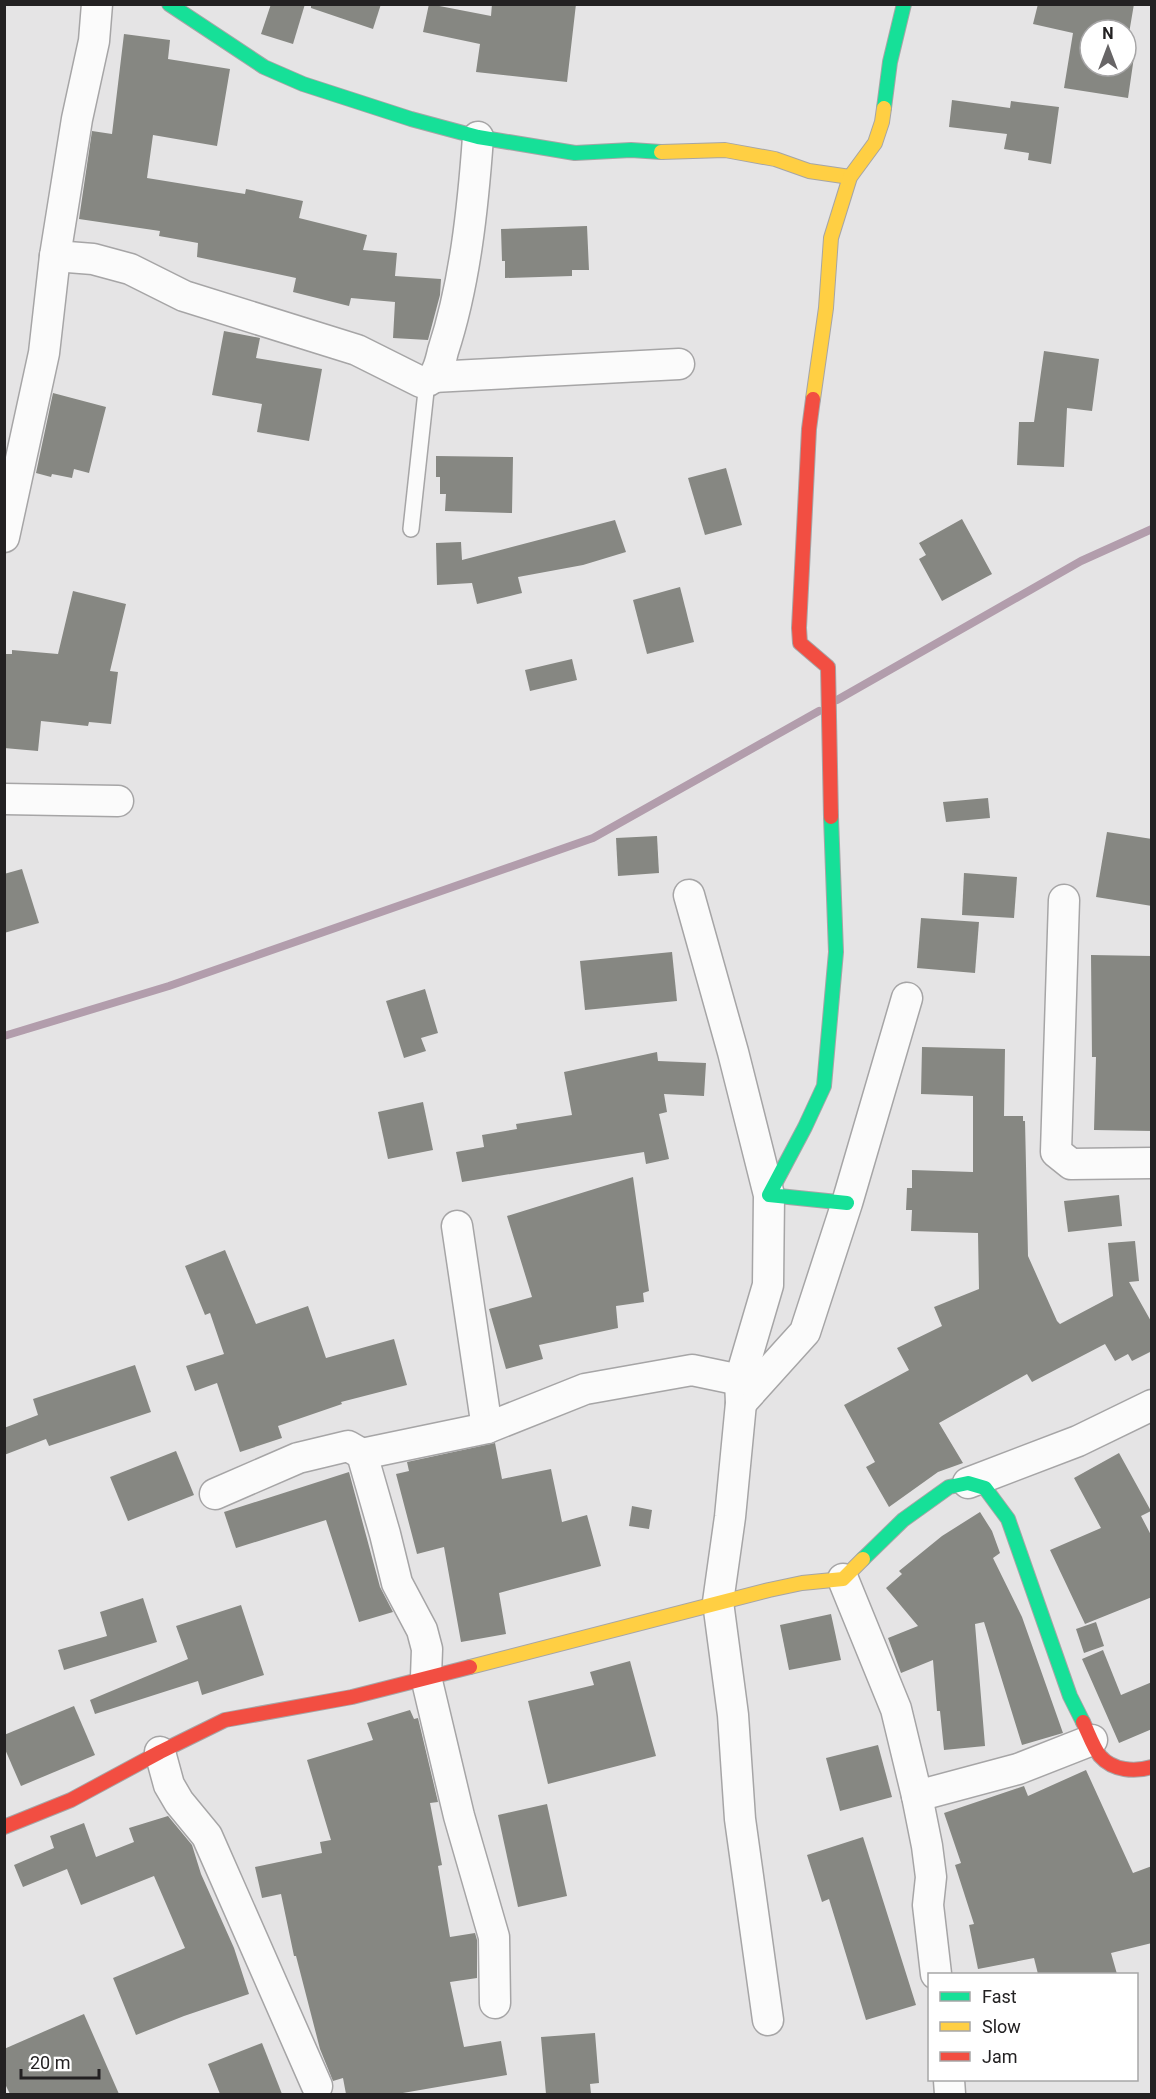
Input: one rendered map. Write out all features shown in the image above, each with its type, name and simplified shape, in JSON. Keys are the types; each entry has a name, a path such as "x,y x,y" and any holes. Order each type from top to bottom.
{"street":[{"path":"4,537 44,353 55,256 77,119 94,41 97,4"},
{"path":"170,4 264,67 303,84 411,119 478,136 575,153 631,150 666,152 725,150 775,159 809,171 850,177"},
{"path":"770,1195 824,1086 836,952 828,667 800,643 799,628 808,429 826,308 831,238 850,177 875,143 882,122 890,62 904,4"},
{"path":"430,379 451,328 472,210 478,136"},
{"path":"55,256 93,259 130,269 184,296 357,350 421,382 430,379 679,364"},
{"path":"4,799 118,801"},
{"path":"689,895 734,1052 770,1195 768,1285 740,1391 730,1517 718,1602 734,1715 740,1819 768,2020"},
{"path":"1064,900 1056,1152 1071,1164 1152,1163"},
{"path":"740,1391 805,1332 847,1203 907,998"},
{"path":"770,1195 847,1203"},
{"path":"457,1226 487,1428"},
{"path":"215,1494 298,1458 348,1446 362,1454 487,1428 585,1389 692,1370 740,1391"},
{"path":"4,1827 71,1800 225,1720 352,1697 718,1602 802,1583 843,1579 903,1520 949,1487 968,1483 1078,1441 1152,1405"},
{"path":"362,1454 397,1583 422,1630 426,1649 426,1677 459,1816 494,1937 495,2003"},
{"path":"968,1483 985,1488 1008,1519 1070,1696 1100,1756 1117,1768 1139,1771 1152,1767"},
{"path":"843,1579 896,1709 917,1796 931,1877 928,1905 936,1973"},
{"path":"917,1796 1018,1769 1092,1740"},
{"path":"160,1752 169,1785 179,1802 207,1836 317,2086"}],"lane":[{"path":"411,529 430,379"}],"building":[{"path":"271,4 305,4 293,44 261,34"},
{"path":"311,4 381,4 373,29 311,8"},
{"path":"429,4 491,16 492,4 576,4 567,82 476,72 480,44 423,32"},
{"path":"1038,4 1134,4 1132,18 1078,18 1078,78 1131,78 1128,98 1064,88 1073,33 1033,24"},
{"path":"124,34 170,40 168,59 230,69 217,146 153,135 147,178 245,194 246,189 303,201 299,218 367,235 363,250 397,253 395,276 441,279 440,295 428,340 393,338 395,302 351,298 349,306 293,292 296,278 197,257 198,243 159,236 160,231 79,219 92,131 112,134"},
{"path":"952,100 1010,108 1011,101 1059,107 1051,164 1028,160 1029,153 1004,149 1007,134 949,127"},
{"path":"587,226 589,270 572,270 572,276 505,278 501,229"},
{"path":"224,331 260,338 256,358 322,369 309,441 257,432 262,404 212,395"},
{"path":"1044,351 1099,359 1092,411 1067,408 1064,467 1017,465 1019,422 1034,422"},
{"path":"53,393 106,407 89,473 74,469 72,478 52,474 51,477 36,473"},
{"path":"436,456 513,457 512,513 445,511 446,494 440,494 440,477 436,477"},
{"path":"726,468 742,525 705,535 688,478"},
{"path":"962,519 992,574 942,601 919,559 926,555 919,543"},
{"path":"615,520 626,552 583,565 518,577 522,593 477,604 472,583 437,585 436,543 461,542 462,560"},
{"path":"680,587 694,642 647,654 633,600"},
{"path":"73,591 126,604 110,671 118,672 111,724 89,722 88,726 41,721 38,751 4,748 4,654 12,654 12,650 58,654"},
{"path":"572,659 577,680 530,691 525,670"},
{"path":"988,798 990,818 946,822 943,802"},
{"path":"1107,832 1152,839 1152,906 1096,897"},
{"path":"657,836 659,873 618,876 616,838"},
{"path":"22,869 39,923 4,933 4,874"},
{"path":"964,873 1017,877 1014,918 962,915"},
{"path":"921,918 979,922 975,973 917,968"},
{"path":"672,952 677,1001 585,1010 580,961"},
{"path":"1091,955 1152,956 1152,1131 1094,1130 1096,1057 1092,1057"},
{"path":"425,989 438,1033 421,1038 426,1051 404,1058 386,1001"},
{"path":"922,1047 1005,1049 1004,1116 1023,1116 1023,1121 1025,1121 1028,1256 1057,1321 1060,1324 1113,1296 1108,1243 1135,1241 1139,1281 1129,1282 1152,1323 1152,1351 1132,1361 1128,1354 1115,1361 1105,1344 1032,1382 1027,1374 939,1423 963,1463 938,1472 889,1507 866,1467 875,1462 844,1405 909,1370 897,1348 942,1326 934,1307 979,1289 978,1233 911,1231 912,1210 906,1210 907,1188 912,1188 912,1170 973,1172 973,1096 921,1094"},
{"path":"657,1052 658,1061 706,1063 704,1096 664,1094 667,1112 659,1114 669,1159 646,1164 644,1152 462,1182 456,1152 484,1147 482,1135 517,1129 516,1124 572,1115 564,1072"},
{"path":"423,1102 433,1150 388,1159 378,1112"},
{"path":"633,1177 649,1291 643,1293 644,1302 616,1306 618,1328 539,1345 543,1359 506,1369 489,1309 532,1297 507,1216"},
{"path":"1119,1195 1122,1226 1068,1232 1064,1201"},
{"path":"225,1250 256,1324 308,1306 326,1358 394,1339 407,1385 341,1402 342,1404 278,1426 282,1438 240,1452 217,1383 195,1391 186,1366 224,1354 210,1313 205,1315 185,1266"},
{"path":"135,1365 151,1412 49,1446 46,1439 4,1455 4,1428 38,1415 33,1399"},
{"path":"495,1443 502,1479 551,1469 562,1522 587,1515 601,1566 499,1593 506,1634 461,1642 444,1547 417,1554 396,1474 409,1471 407,1462"},
{"path":"176,1451 194,1495 128,1521 110,1477"},
{"path":"1119,1453 1151,1511 1141,1516 1152,1537 1152,1597 1085,1624 1050,1550 1101,1528 1074,1478"},
{"path":"349,1472 380,1587 393,1612 359,1622 326,1520 236,1548 224,1512"},
{"path":"632,1506 652,1510 649,1529 629,1526"},
{"path":"980,1512 992,1531 1000,1553 993,1558 1022,1617 1063,1733 1022,1745 984,1622 975,1624 985,1746 944,1750 940,1711 937,1711 933,1660 901,1673 888,1638 918,1626 886,1588 902,1574 899,1571 942,1536"},
{"path":"143,1598 157,1642 64,1670 58,1650 107,1636 100,1612"},
{"path":"241,1605 264,1675 202,1695 198,1681 95,1714 90,1700 188,1659 176,1626"},
{"path":"831,1614 841,1660 789,1670 780,1625"},
{"path":"1096,1622 1104,1646 1084,1653 1076,1629"},
{"path":"1103,1650 1121,1695 1152,1682 1152,1729 1119,1743 1082,1659"},
{"path":"630,1661 656,1756 548,1784 528,1701 594,1685 590,1672"},
{"path":"74,1706 95,1755 21,1786 4,1747 4,1735"},
{"path":"410,1710 414,1719 418,1718 438,1802 430,1803 442,1865 438,1866 450,1937 475,1933 477,1940 477,1978 450,1982 464,2047 501,2041 507,2075 397,2094 346,2094 343,2078 333,2081 320,2049 296,1956 294,1956 281,1894 262,1898 255,1867 322,1853 320,1842 331,1840 307,1760 373,1740 367,1723"},
{"path":"878,1745 892,1797 840,1811 826,1758"},
{"path":"1086,1770 1133,1873 1152,1866 1152,1943 1111,1953 1117,1973 1038,1973 1034,1958 978,1969 969,1925 974,1924 955,1865 961,1863 944,1813 1024,1786 1028,1796"},
{"path":"547,1804 567,1896 518,1907 498,1815"},
{"path":"168,1816 192,1845 201,1874 234,1948 249,1994 136,2035 113,1978 185,1948 154,1876 81,1905 67,1869 23,1887 14,1865 54,1848 50,1836 84,1823 96,1857 134,1842 129,1828"},
{"path":"863,1837 916,2005 866,2020 829,1899 822,1902 807,1855"},
{"path":"84,2014 119,2094 10,2094 4,2082 4,2049"},
{"path":"595,2033 599,2083 590,2084 591,2094 546,2094 541,2037"},
{"path":"262,2043 282,2094 220,2094 208,2064"}],"waterway":[{"path":"837,700 1081,561 1152,529"},
{"path":"4,1036 169,986 593,838 819,711"}],"traffic: fast":[{"path":"169,4 264,67 303,84 411,119 478,137 575,153 631,150 661,152"},
{"path":"884,108 890,62 904,4"},
{"path":"831,817 836,952 824,1086 769,1195 847,1203"},
{"path":"863,1559 903,1520 949,1487 968,1483 985,1488 1008,1519 1070,1696 1083,1722"}],"traffic: slow":[{"path":"813,399 826,308 831,238 850,177 875,143 884,108"},
{"path":"661,152 725,150 775,159 809,171 850,177"},
{"path":"470,1667 769,1590 802,1583 843,1579 863,1559"}],"traffic: jam":[{"path":"813,399 809,429 799,628 800,643 828,667 831,817"},
{"path":"4,1827 71,1800 225,1720 352,1697 470,1667"},
{"path":"1083,1722 1100,1756 1111,1765 1124,1769 1152,1767"}]}
